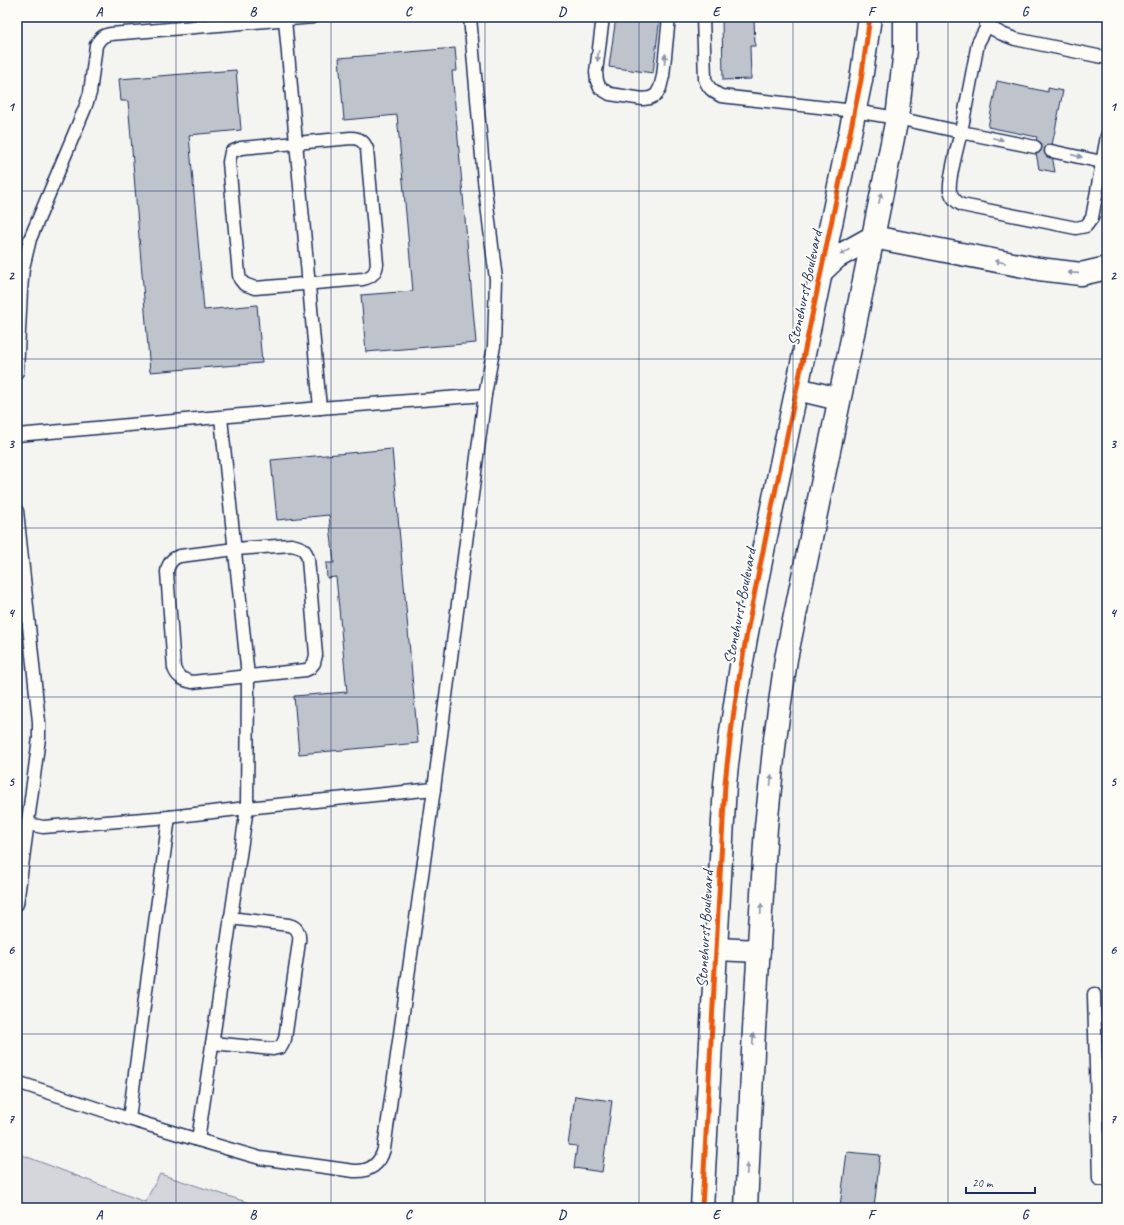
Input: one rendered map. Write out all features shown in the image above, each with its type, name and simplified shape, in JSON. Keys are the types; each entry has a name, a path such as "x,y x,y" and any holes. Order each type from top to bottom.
{"main road":[{"name":"Stonehurst Boulevard","path":"702,1208 729,739 761,562 861,80 870,17"},
{"path":"746,1208 759,951 769,798 775,739 785,666 897,118 905,50 906,17"},
{"path":"821,272 837,257 872,237 1046,270 1081,274 1107,268"},
{"path":"797,389 839,399"},
{"path":"716,949 759,951"}],"lane":[{"path":"17,372 20,290 23,268 30,239 85,108 90,93 96,45 99,40 104,35 111,34 284,18 313,17"},
{"path":"17,1082 129,1119 260,1158 360,1172 372,1168 380,1159 384,1148 434,789 485,395 494,346 496,279 484,180 470,17"},
{"path":"603,17 596,72 597,81 600,88 610,94 643,99 656,95 660,88 663,76 669,17"},
{"path":"703,17 705,79 708,86 714,93 722,96 854,111 897,118 1035,147"},
{"path":"284,18 297,143 320,408"},
{"path":"1107,58 1015,39 1002,34 989,21 974,55 950,189 955,200 962,205 1076,228 1083,227 1088,224 1092,218 1107,136"},
{"path":"351,138 364,142 366,149 377,264 375,272 367,278 255,288 247,286 242,282 239,275 228,162 232,152 238,148 297,143 351,138"},
{"path":"1051,151 1102,162"},
{"path":"17,435 485,395"},
{"path":"198,1140 246,808 248,676 221,418"},
{"path":"17,511 39,722 38,753 17,904"},
{"path":"291,545 300,547 306,551 308,559 316,655 314,663 306,670 192,682 183,680 174,668 167,572 170,562 176,557 180,556 235,549 291,545"},
{"path":"28,824 43,827 169,817 434,789"},
{"path":"129,1119 169,817"},
{"path":"212,1043 275,1049 281,1047 284,1042 286,1032 299,942 298,930 295,927 230,918"},
{"path":"1094,994 1102,1122 1099,1179 1107,1179"}],"shaded area":[{"path":"17,1153 145,1202 160,1174 265,1208 17,1208"}],"building":[{"path":"616,17 660,17 653,73 609,67"},
{"path":"722,17 754,17 755,46 750,46 751,79 723,80"},
{"path":"455,48 457,71 452,71 476,343 366,352 361,295 413,291 397,115 344,120 339,58"},
{"path":"236,70 241,130 189,135 204,310 257,305 262,363 150,372 128,101 121,101 119,79"},
{"path":"997,81 1048,92 1048,88 1063,91 1051,150 1055,172 1039,169 1035,147 1037,137 988,127"},
{"path":"392,449 418,743 299,754 294,696 347,692 336,577 327,578 326,563 334,563 329,515 277,520 271,460"},
{"path":"575,1096 612,1101 602,1172 574,1168 577,1146 568,1145"},
{"path":"847,1152 880,1155 874,1208 840,1206"}],"cycle path":[{"path":"702,1208 725,784 730,742 742,658 758,575 861,80 870,17"}]}
